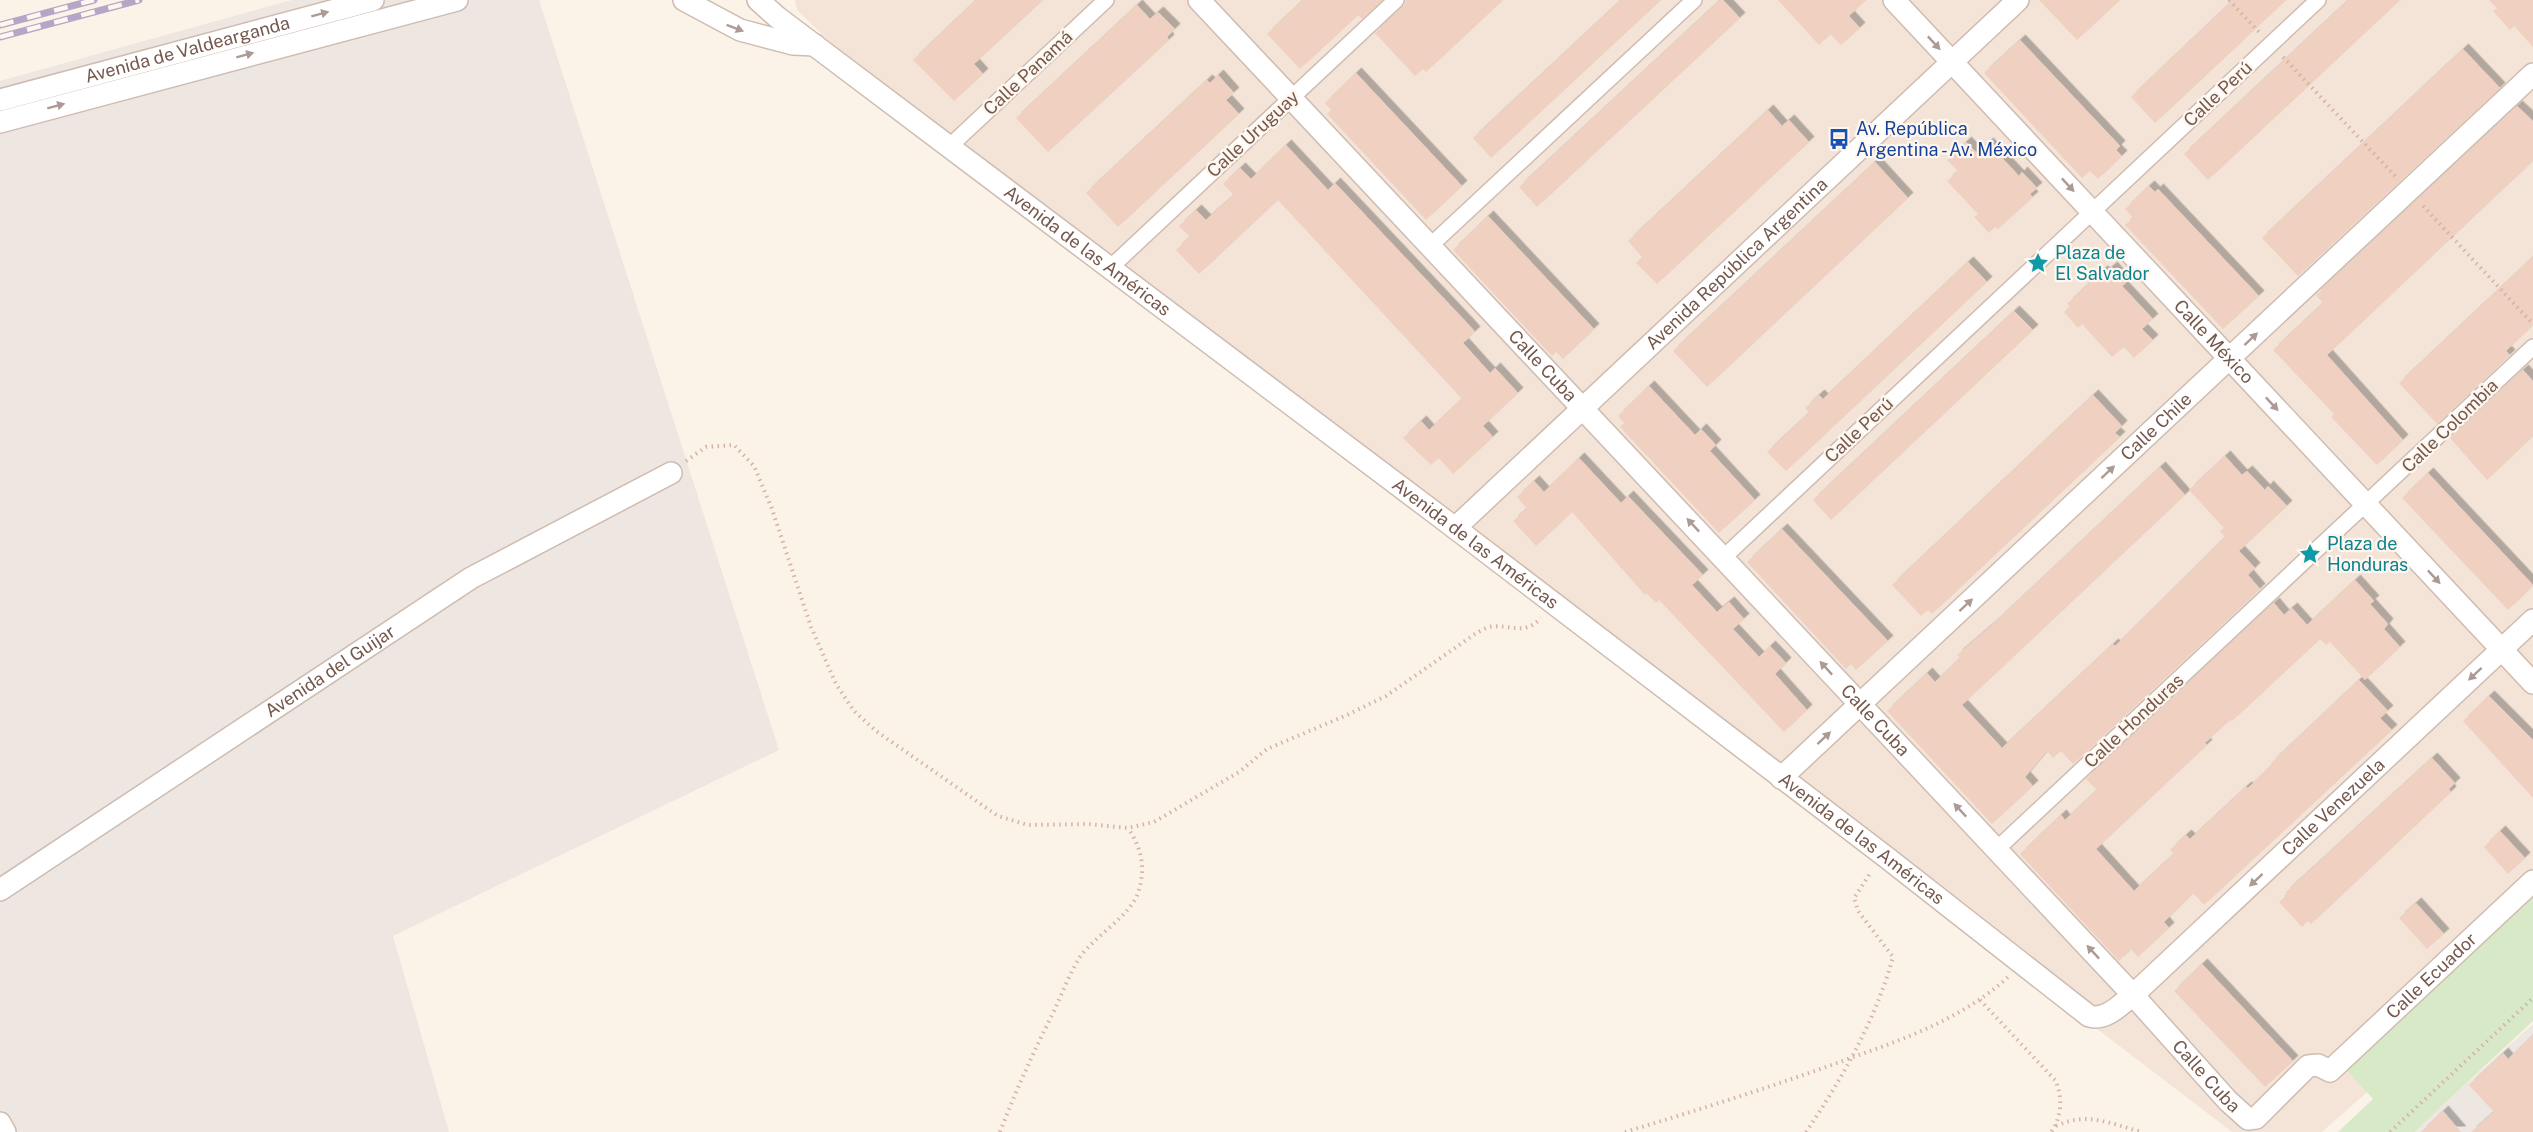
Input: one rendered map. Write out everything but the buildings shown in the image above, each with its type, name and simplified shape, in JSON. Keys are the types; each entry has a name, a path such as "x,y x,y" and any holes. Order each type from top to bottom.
{"street":[{"name":"Avenida de Valdearganda","path":"0,100 373,0"},
{"path":"0,122 457,0"},
{"path":"684,0 722,23 740,30 794,44 815,45"},
{"name":"Avenida de las Américas","path":"758,0 1886,857 2080,1011 2097,1018 2105,1016 2133,995"},
{"name":"Avenida de las Américas","path":"772,0 786,9 815,45"},
{"name":"Calle Panamá","path":"950,146 1106,0"},
{"name":"Calle Cuba","path":"1199,0 1997,849 2228,1101 2248,1119 2256,1118 2308,1066 2318,1065 2330,1071"},
{"name":"Calle Uruguay","path":"1110,268 1395,0"},
{"path":"1430,246 1694,0"},
{"name":"Calle México","path":"1894,0 2533,683"},
{"name":"Avenida República Argentina","path":"1455,528 2018,0"},
{"name":"Calle Perú","path":"1723,558 2318,0"},
{"name":"Calle Chile","path":"1781,778 2533,74"},
{"name":"Calle Colombia","path":"2366,505 2533,346"},
{"name":"Avenida del Guijar","path":"0,890 471,578 671,472"},
{"name":"Calle Honduras","path":"1997,849 2366,505"},
{"name":"Calle Venezuela","path":"2133,995 2533,620"},
{"name":"Calle Ecuador","path":"2330,1071 2533,882"},
{"path":"0,1124 5,1132"}],"path":[{"path":"2229,0 2533,324"},
{"path":"671,472 706,447 734,445 754,466 772,509 811,627 836,684 854,711 876,731 998,816 1028,825 1088,824 1128,828 1154,822 1239,772 1267,749 1386,696 1475,634 1489,627 1516,629 1534,626 1553,604"},
{"path":"1000,1132 1018,1086 1079,959 1093,940 1126,910 1138,894 1142,866 1140,845 1128,828"},
{"path":"1806,1132 1852,1058 1888,977 1893,957 1858,911 1854,898 1868,875 1886,857"},
{"path":"1625,1132 1740,1097 1907,1038 1961,1013 2023,964"},
{"path":"2390,1132 2533,998"},
{"path":"1980,1000 2055,1080 2061,1092 2055,1126 2051,1132"},
{"path":"2055,1126 2071,1119 2084,1117 2142,1132"}],"shaded area":[{"path":"292,0 539,0 779,750 393,936 449,1132 0,1132 0,81"},
{"path":"795,0 2533,0 2533,946 2322,1132 2232,1132 921,130 797,10"},
{"path":"2533,1024 2533,1132 2413,1132"}],"green space":[{"path":"2533,894 2533,1021 2414,1132 2338,1132 2373,1099 2346,1069"}],"railway":[{"path":"0,25 94,0"},
{"path":"0,37 139,0"}],"place":[{"name":"Av. República Argentina - Av. México","path":"1839,139"},
{"name":"Plaza de El Salvador","path":"2038,263"},
{"name":"Plaza de Honduras","path":"2310,554"}]}
